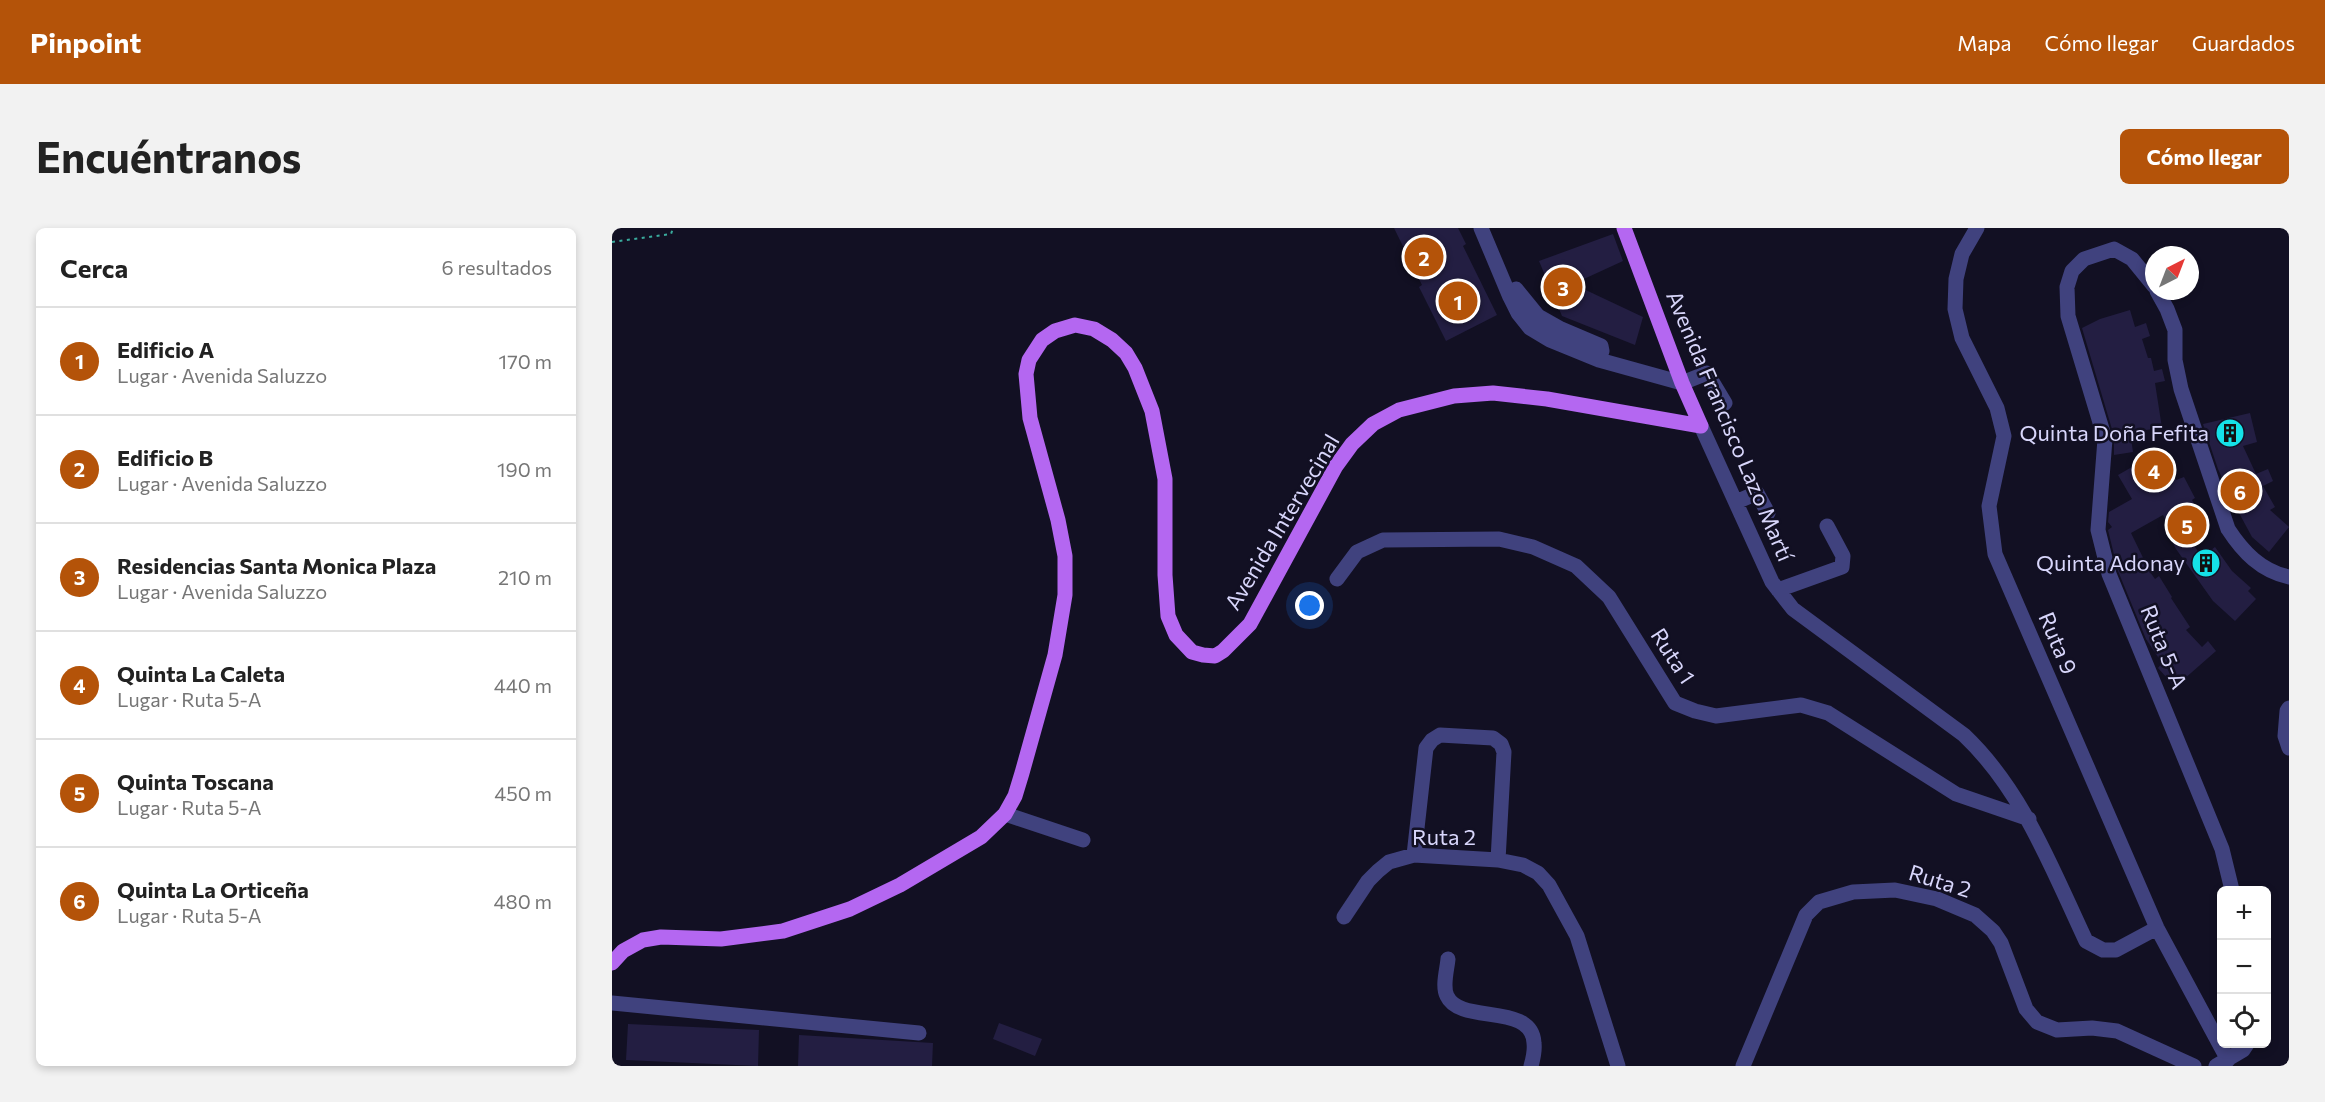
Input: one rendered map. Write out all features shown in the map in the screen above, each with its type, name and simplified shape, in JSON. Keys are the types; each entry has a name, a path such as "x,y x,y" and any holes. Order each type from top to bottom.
{"main road":[{"name":"Avenida Francisco Lazo Martí","path":"1624,228 1682,383 1701,426"},
{"name":"Avenida Intervecinal","path":"612,963 623,951 643,940 661,937 721,939 783,931 850,909 900,885 981,837 1005,814 1016,795 1023,773 1055,655 1065,595 1063,547 1058,520 1030,418 1026,374 1029,360 1042,340 1055,330 1075,325 1094,329 1112,340 1126,353 1136,368 1152,411 1165,479 1165,575 1168,616 1176,635 1192,652 1203,655 1215,656 1223,651 1250,624 1336,466 1352,444 1373,424 1399,410 1454,396 1493,393 1547,399 1701,426"}],"street":[{"path":"1481,228 1510,297 1518,313 1530,328 1599,360 1682,383 1707,373 1725,403"},
{"name":"Ruta 9","path":"1977,228 1962,254 1956,279 1955,309 1962,338 1996,408 2004,436 1989,506 1995,554 2157,928 2222,1063"},
{"name":"Ruta 5-A","path":"2145,275 2132,259 2114,249 2084,259 2072,271 2067,287 2068,316 2105,439 2098,530 2109,574 2222,849 2231,886"},
{"path":"1516,289 1538,316 1561,329 1601,346 1599,360"},
{"path":"2162,300 2175,330 2175,360 2181,389 2228,530 2240,548 2261,566 2289,577"},
{"name":"Avenida Francisco Lazo Martí","path":"1701,426 1772,582 1793,609 1964,735 1985,755 2029,819 2086,942 2103,950 2116,950 2157,928"},
{"path":"1736,502 1757,493 1768,513"},
{"path":"1778,590 1842,567 1843,556 1827,526"},
{"name":"Ruta 1","path":"1338,579 1357,552 1383,540 1499,539 1533,547 1576,566 1609,597 1675,703 1716,716 1801,705 1828,713 1956,794 2029,819"},
{"path":"2289,708 2285,736 2289,748"},
{"path":"1414,855 1426,748 1429,743 1440,735 1493,738 1501,744 1504,752 1498,860"},
{"path":"1005,814 1083,840"},
{"name":"Ruta 2","path":"1344,917 1368,881 1378,871 1389,862 1414,855 1498,860 1523,865 1538,873 1549,885 1577,936 1618,1066"},
{"name":"Ruta 2","path":"1743,1066 1806,915 1819,902 1853,892 1895,890 1937,899 1975,915 1994,931 2001,943 2026,1010 2037,1022 2056,1030 2092,1028 2117,1031 2194,1066"},
{"path":"1448,959 1445,990 1450,1001 1460,1007 1517,1020 1526,1025 1534,1041 1531,1066"},
{"path":"612,1003 919,1033"},
{"path":"2222,1063 2244,1048"}],"path":[{"path":"612,242 671,234 673,228"}],"building":[{"path":"1394,228 1458,228 1466,244 1463,246 1497,315 1446,341 1419,287 1422,285"},
{"path":"1613,234 1623,261 1573,284 1643,317 1635,345 1562,316 1539,261"},
{"path":"2130,310 2135,327 2146,323 2150,336 2142,339 2154,371 2162,369 2165,381 2155,383 2162,428 2130,432 2133,452 2114,455 2114,436 2082,328 2100,319"},
{"path":"2250,413 2257,442 2243,446 2256,474 2268,469 2273,481 2263,486 2275,507 2270,510 2289,527 2269,552 2252,537 2232,500 2218,469 2203,424"},
{"path":"2160,451 2176,480 2184,477 2195,498 2192,500 2206,527 2189,537 2195,547 2202,557 2215,547 2232,571 2251,588 2248,591 2256,599 2235,621 2213,601 2176,549 2170,538 2174,536 2163,515 2131,533 2150,572 2155,579 2159,576 2190,627 2186,630 2202,647 2208,641 2216,651 2175,687 2158,668 2162,663 2146,639 2118,571 2108,530 2112,527 2108,522 2109,512 2132,499 2118,475"},
{"path":"999,1023 1042,1039 1035,1056 993,1039"},
{"path":"628,1024 759,1030 758,1066 626,1060"},
{"path":"799,1035 933,1043 932,1066 798,1066"}],"place":[{"name":"Edificio B","path":"1424,257"},
{"name":"Residencias Santa Monica Plaza","path":"1563,287"},
{"name":"Edificio A","path":"1458,301"},
{"name":"Quinta Doña Fefita","path":"2230,433"},
{"name":"Quinta La Caleta","path":"2154,470"},
{"name":"Quinta La Orticeña","path":"2240,491"},
{"name":"Quinta Toscana","path":"2187,525"},
{"name":"Quinta Adonay","path":"2206,563"}]}
